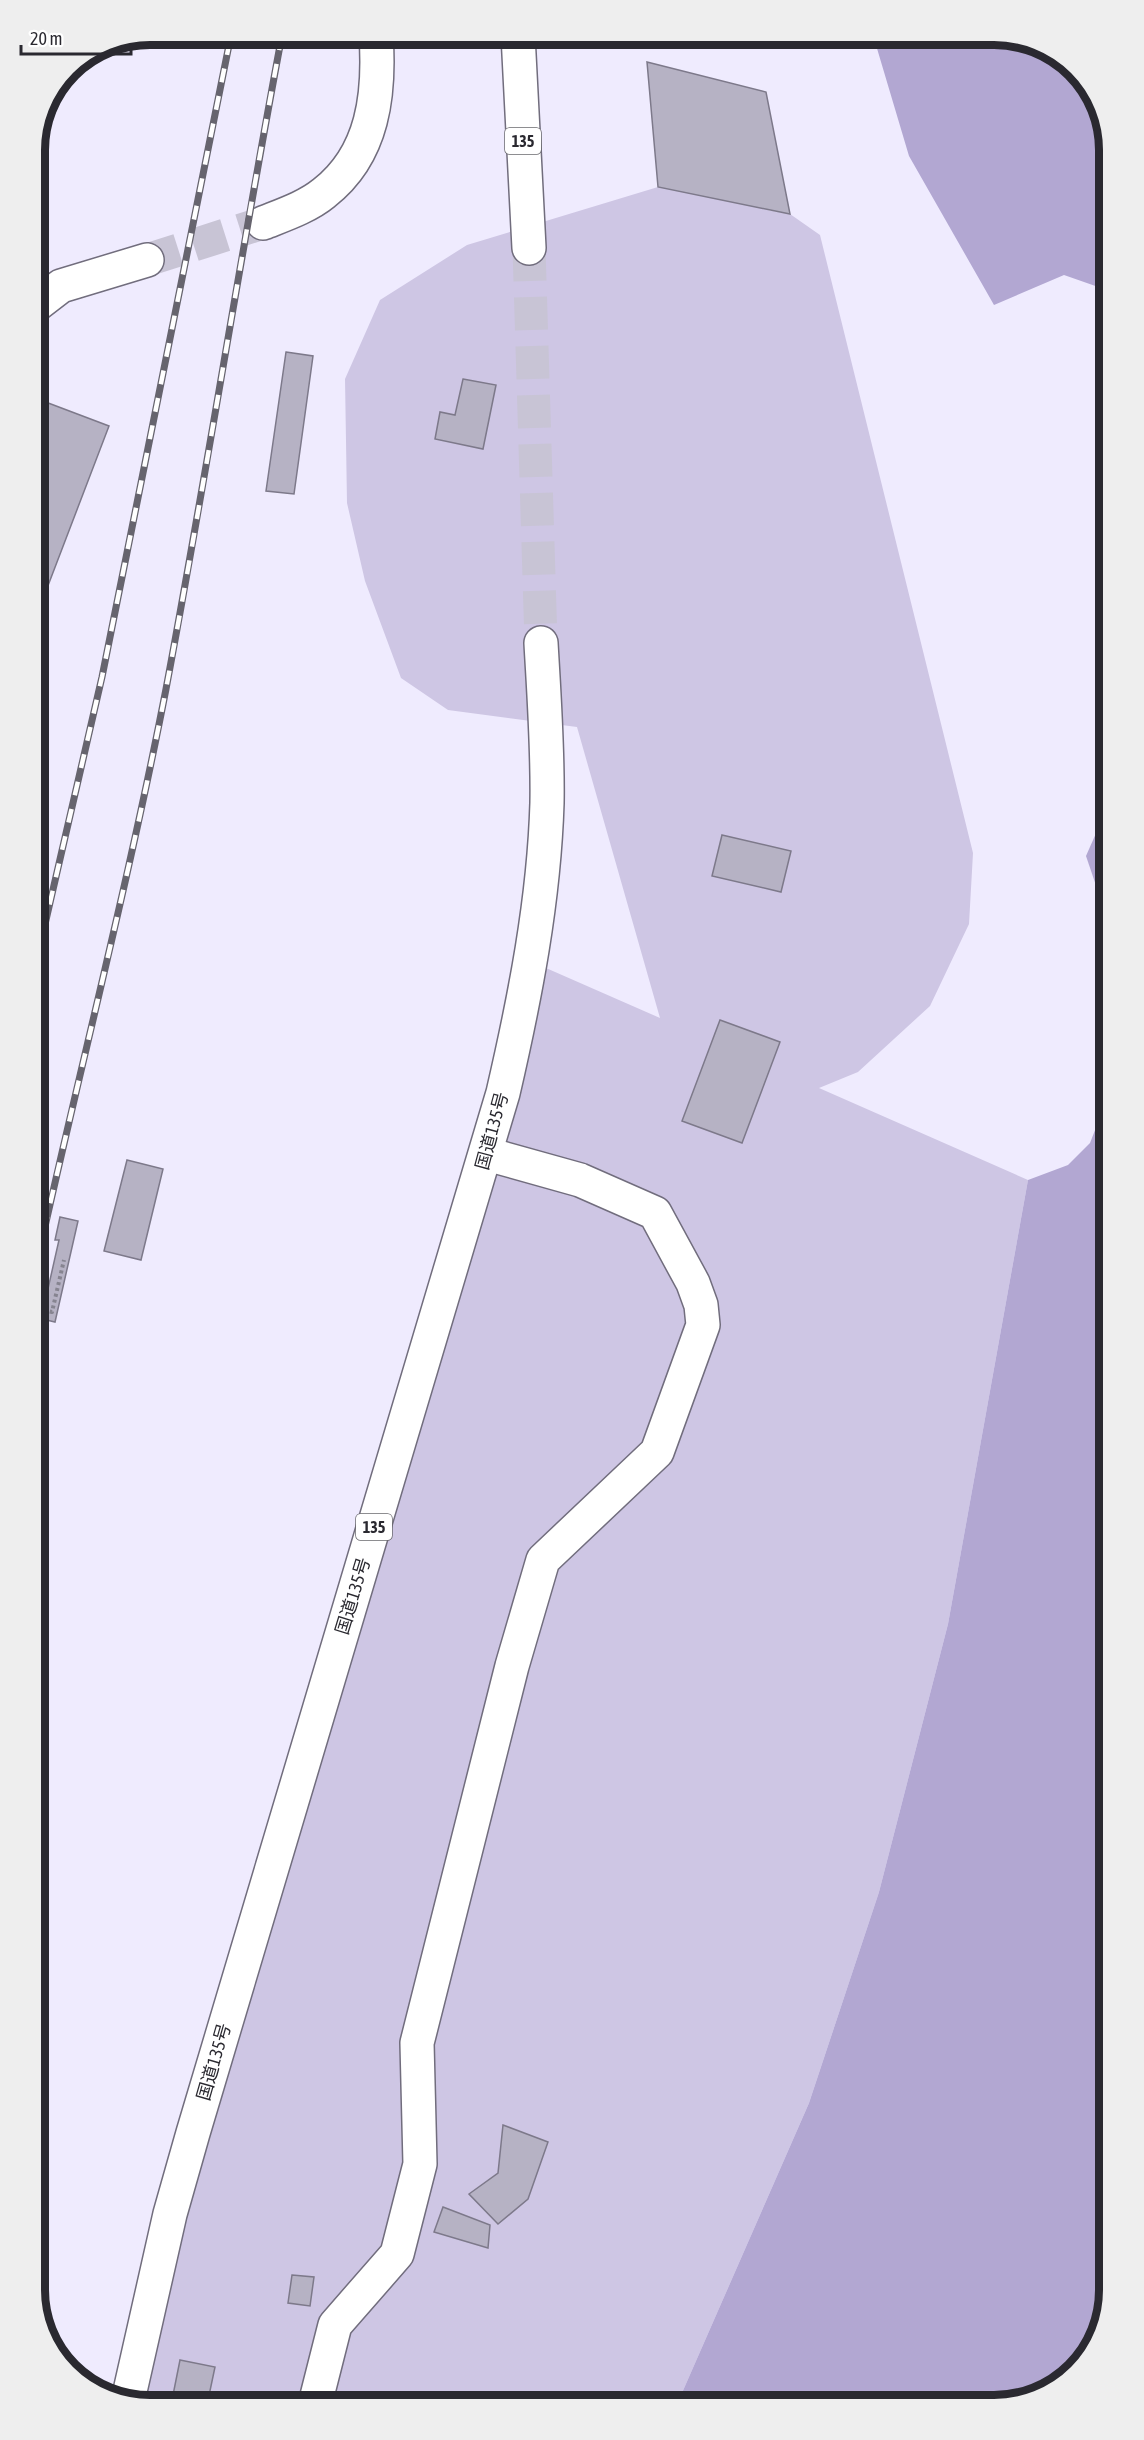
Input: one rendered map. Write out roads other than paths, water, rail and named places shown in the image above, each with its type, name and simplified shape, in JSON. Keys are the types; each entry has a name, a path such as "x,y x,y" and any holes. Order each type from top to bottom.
{"main road":[{"path":"263,223 323,194 343,176 359,153 376,103 377,45"},
{"name":"135","path":"519,45 529,248"},
{"path":"45,298 61,286 147,260"},
{"name":"国道135号","path":"130,2393 170,2214 487,1154 521,1014 541,883 547,764 541,643"},
{"path":"317,2395 334,2325 398,2254 420,2164 417,2043 512,1666 543,1560 657,1452 703,1325 693,1282 655,1214 580,1180 487,1154"}],"tunnel":[{"path":"147,260 263,223"},
{"path":"529,248 541,643"}],"railway":[{"path":"45,924 102,677 229,45"},
{"path":"45,1228 152,760 196,525 280,45"}]}
